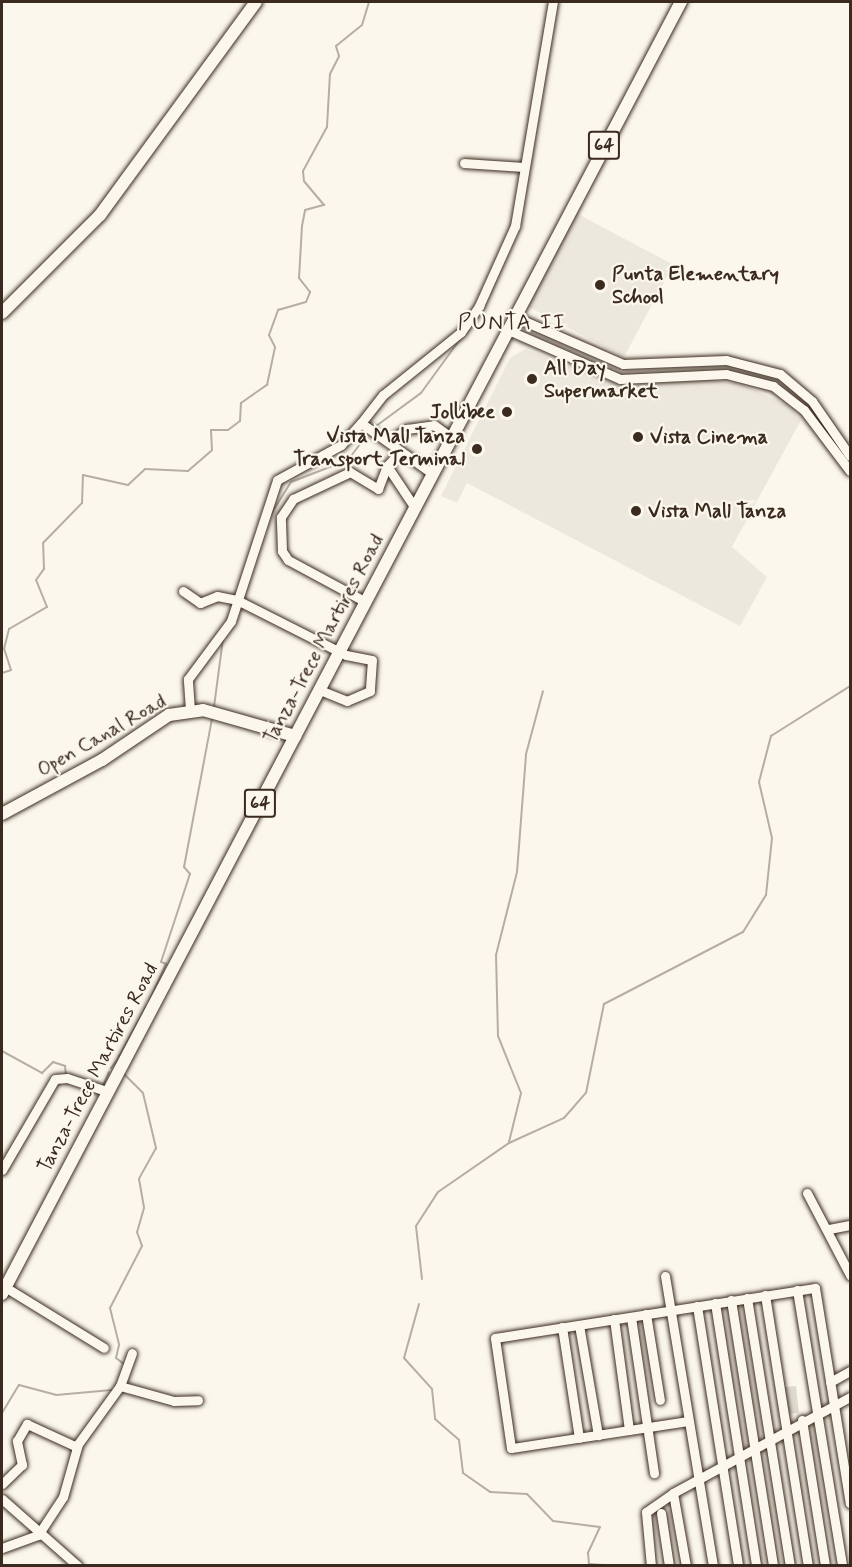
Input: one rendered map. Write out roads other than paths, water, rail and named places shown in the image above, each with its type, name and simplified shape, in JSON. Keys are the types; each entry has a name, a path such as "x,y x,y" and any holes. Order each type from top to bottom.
{"main road":[{"path":"2,313 100,214 256,2"},
{"name":"Tanza-Trece Martires Road","path":"3,1290 681,2"},
{"name":"Open Canal Road","path":"2,814 102,760 169,715 190,710 295,735"}],"street":[{"path":"190,710 188,679 231,621 278,480 369,427 383,394 461,332 479,306 515,226 523,167 553,2"},
{"path":"464,163 523,167"},
{"path":"515,317 623,364 658,367 708,359 762,367 795,384 850,456"},
{"path":"508,330 620,379 709,374 756,379 788,395 850,471"},
{"path":"817,428 826,422"},
{"path":"389,441 407,429 434,425 452,438"},
{"path":"369,427 389,441 398,454 433,474"},
{"path":"366,602 288,560 282,551 281,517 292,499 350,472 378,489 387,465 398,454"},
{"path":"387,465 415,508"},
{"path":"183,591 200,603 212,596 237,600 340,652 372,660 370,692 347,701 320,690"},
{"path":"2,1170 55,1079 67,1078 111,1087"},
{"path":"807,1193 829,1229 850,1275"},
{"path":"829,1229 850,1225"},
{"path":"665,1276 713,1566"},
{"path":"3,1290 104,1348"},
{"path":"688,1421 511,1448 495,1338 797,1290 817,1290 850,1503"},
{"path":"797,1290 842,1566"},
{"path":"765,1295 808,1566"},
{"path":"747,1298 790,1566"},
{"path":"731,1300 773,1566"},
{"path":"715,1303 756,1566"},
{"path":"697,1306 738,1566"},
{"path":"646,1314 660,1400"},
{"path":"631,1317 654,1473"},
{"path":"614,1319 629,1430"},
{"path":"579,1325 597,1435"},
{"path":"562,1327 579,1438"},
{"path":"2,1548 38,1534 63,1497 77,1447 120,1386 132,1353"},
{"path":"830,1382 850,1371"},
{"path":"120,1386 174,1401 198,1400"},
{"path":"651,1566 646,1512 738,1455 850,1397"},
{"path":"802,1420 825,1566"},
{"path":"2,1485 22,1466 17,1441 27,1424 77,1447"},
{"path":"674,1493 686,1566"},
{"path":"2,1499 38,1534 78,1566"},
{"path":"661,1513 669,1566"}],"waterway":[{"path":"2,673 11,670 4,649 9,629 47,607 36,580 44,569 43,543 82,503 83,475 128,485 145,469 188,471 212,450 211,430 228,430 240,421 241,403 267,385 275,347 269,335 278,310 306,302 310,292 299,278 302,226 305,210 324,205 304,181 303,171 327,127 330,74 339,56 336,46 362,25 369,2"},
{"path":"490,293 506,256"},
{"path":"372,429 421,393 461,338"},
{"path":"269,517 291,482 348,460 368,433"},
{"path":"247,585 261,542"},
{"path":"214,707 223,639"},
{"path":"422,1279 416,1226 438,1192 509,1143 564,1118 586,1093 604,1004 743,932 766,895 772,838 759,782 771,736 850,686"},
{"path":"509,1142 521,1093 498,1036 496,955 517,872 526,754 543,691"},
{"path":"149,1002 166,964 161,962 190,874 184,867 212,719"},
{"path":"120,1055 146,1007"},
{"path":"2,1051 42,1073 53,1062 65,1066 66,1075"},
{"path":"117,1064 119,1055"},
{"path":"111,1068 117,1060"},
{"path":"103,1086 109,1072"},
{"path":"123,1073 143,1093 156,1148 139,1179 144,1208 137,1232 142,1246 110,1308 119,1345 116,1358 124,1364"},
{"path":"419,1304 404,1358 432,1389 435,1419 459,1440 463,1473 490,1492 527,1494 553,1521 600,1527 588,1553 589,1564 615,1566"},
{"path":"2,1413 19,1385 56,1395 112,1390"},
{"path":"2,1434 2,1454"}],"place":[{"name":"Punta Elementary School","path":"600,285"},
{"name":"All Day Supermarket","path":"532,379"},
{"name":"Jollibee","path":"507,412"},
{"name":"Vista Cinema","path":"638,437"},
{"name":"Vista Mall Tanza Transport Terminal","path":"477,449"},
{"name":"Vista Mall Tanza","path":"636,511"}],"district":[{"name":"PUNTA II","path":"512,324"}]}
